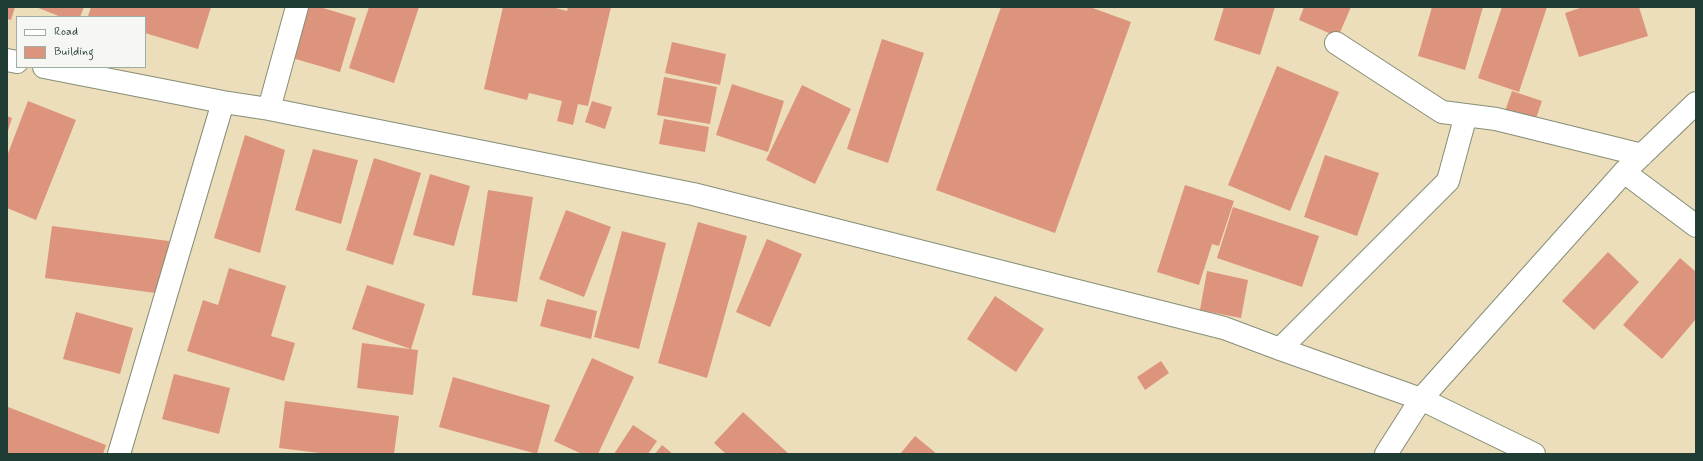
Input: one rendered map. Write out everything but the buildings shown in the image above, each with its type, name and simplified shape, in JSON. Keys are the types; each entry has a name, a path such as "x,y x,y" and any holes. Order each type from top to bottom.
{"street":[{"path":"269,109 297,7"},
{"path":"1336,43 1442,112 1496,119 1642,155"},
{"path":"49,68 222,102 269,109 694,194 1224,328 1280,350 1421,399 1534,454"},
{"path":"119,454 222,102"},
{"path":"1386,454 1421,399 1624,172 1696,103"},
{"path":"1280,350 1448,181 1466,115"},
{"path":"1624,172 1696,226"}]}
